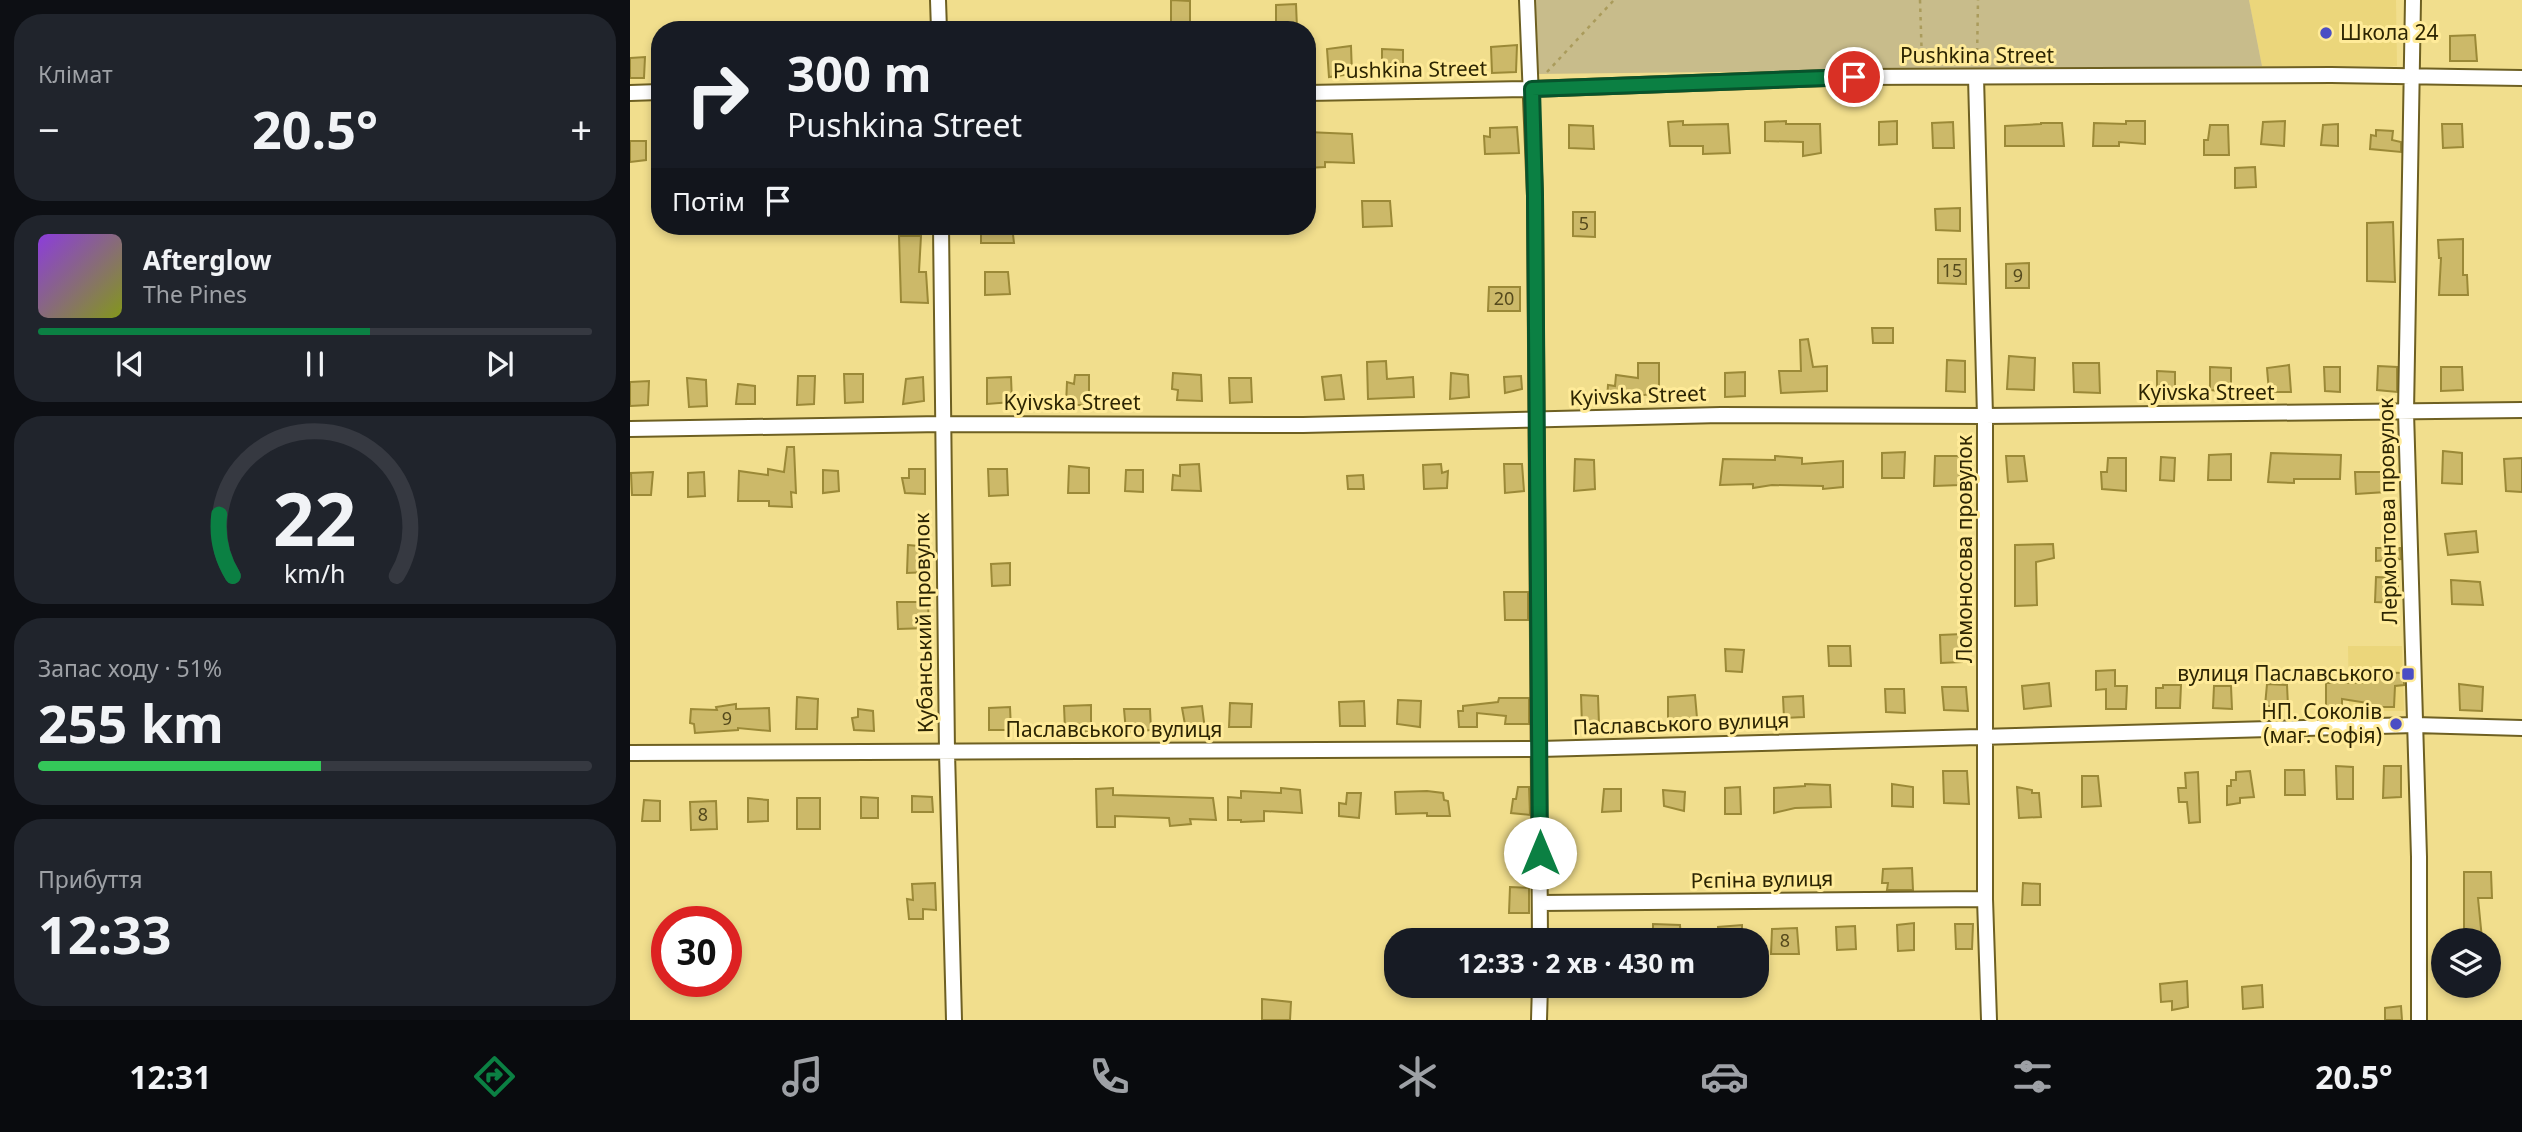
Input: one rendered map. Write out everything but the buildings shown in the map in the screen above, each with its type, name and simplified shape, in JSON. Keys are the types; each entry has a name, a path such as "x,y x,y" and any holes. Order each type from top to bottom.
{"street":[{"path":"938,0 939,21"},
{"path":"1527,0 1535,196 1540,928"},
{"name":"Лермонтова провулок","path":"2413,0 2406,412 2419,857 2419,1020"},
{"name":"Pushkina Street","path":"1316,93 1923,77 2331,75 2522,78"},
{"name":"Ломоносова провулок","path":"1976,77 1985,415 1985,899 1989,1020"},
{"path":"630,93 651,92"},
{"name":"Кубанський провулок","path":"941,235 947,752 954,1020"},
{"name":"Kyivska Street","path":"630,429 942,424 1303,425 1721,415 2522,410"},
{"name":"Паславського вулиця","path":"630,754 1540,749 2415,725 2522,728"},
{"name":"Рєпіна вулиця","path":"1540,903 1985,899"},
{"path":"1539,998 1539,1020"}],"path":[{"path":"1532,89 1614,0"},
{"path":"1920,0 1923,77"},
{"path":"1976,77 1978,0"}],"shaded area":[{"path":"1534,0 2249,0 2262,66 1535,74"},
{"name":"Школа 24","path":"2249,0 2396,0 2397,66 2262,66"},
{"path":"2348,646 2402,646 2404,711 2349,711"}],"place":[{"name":"Школа 24","path":"2326,33"},
{"name":"вулиця Паславського","path":"2408,674"},
{"name":"НП. Соколів (маг. Софія)","path":"2396,724"}],"route":[{"path":"1540,853 1532,89 1854,77"}]}
